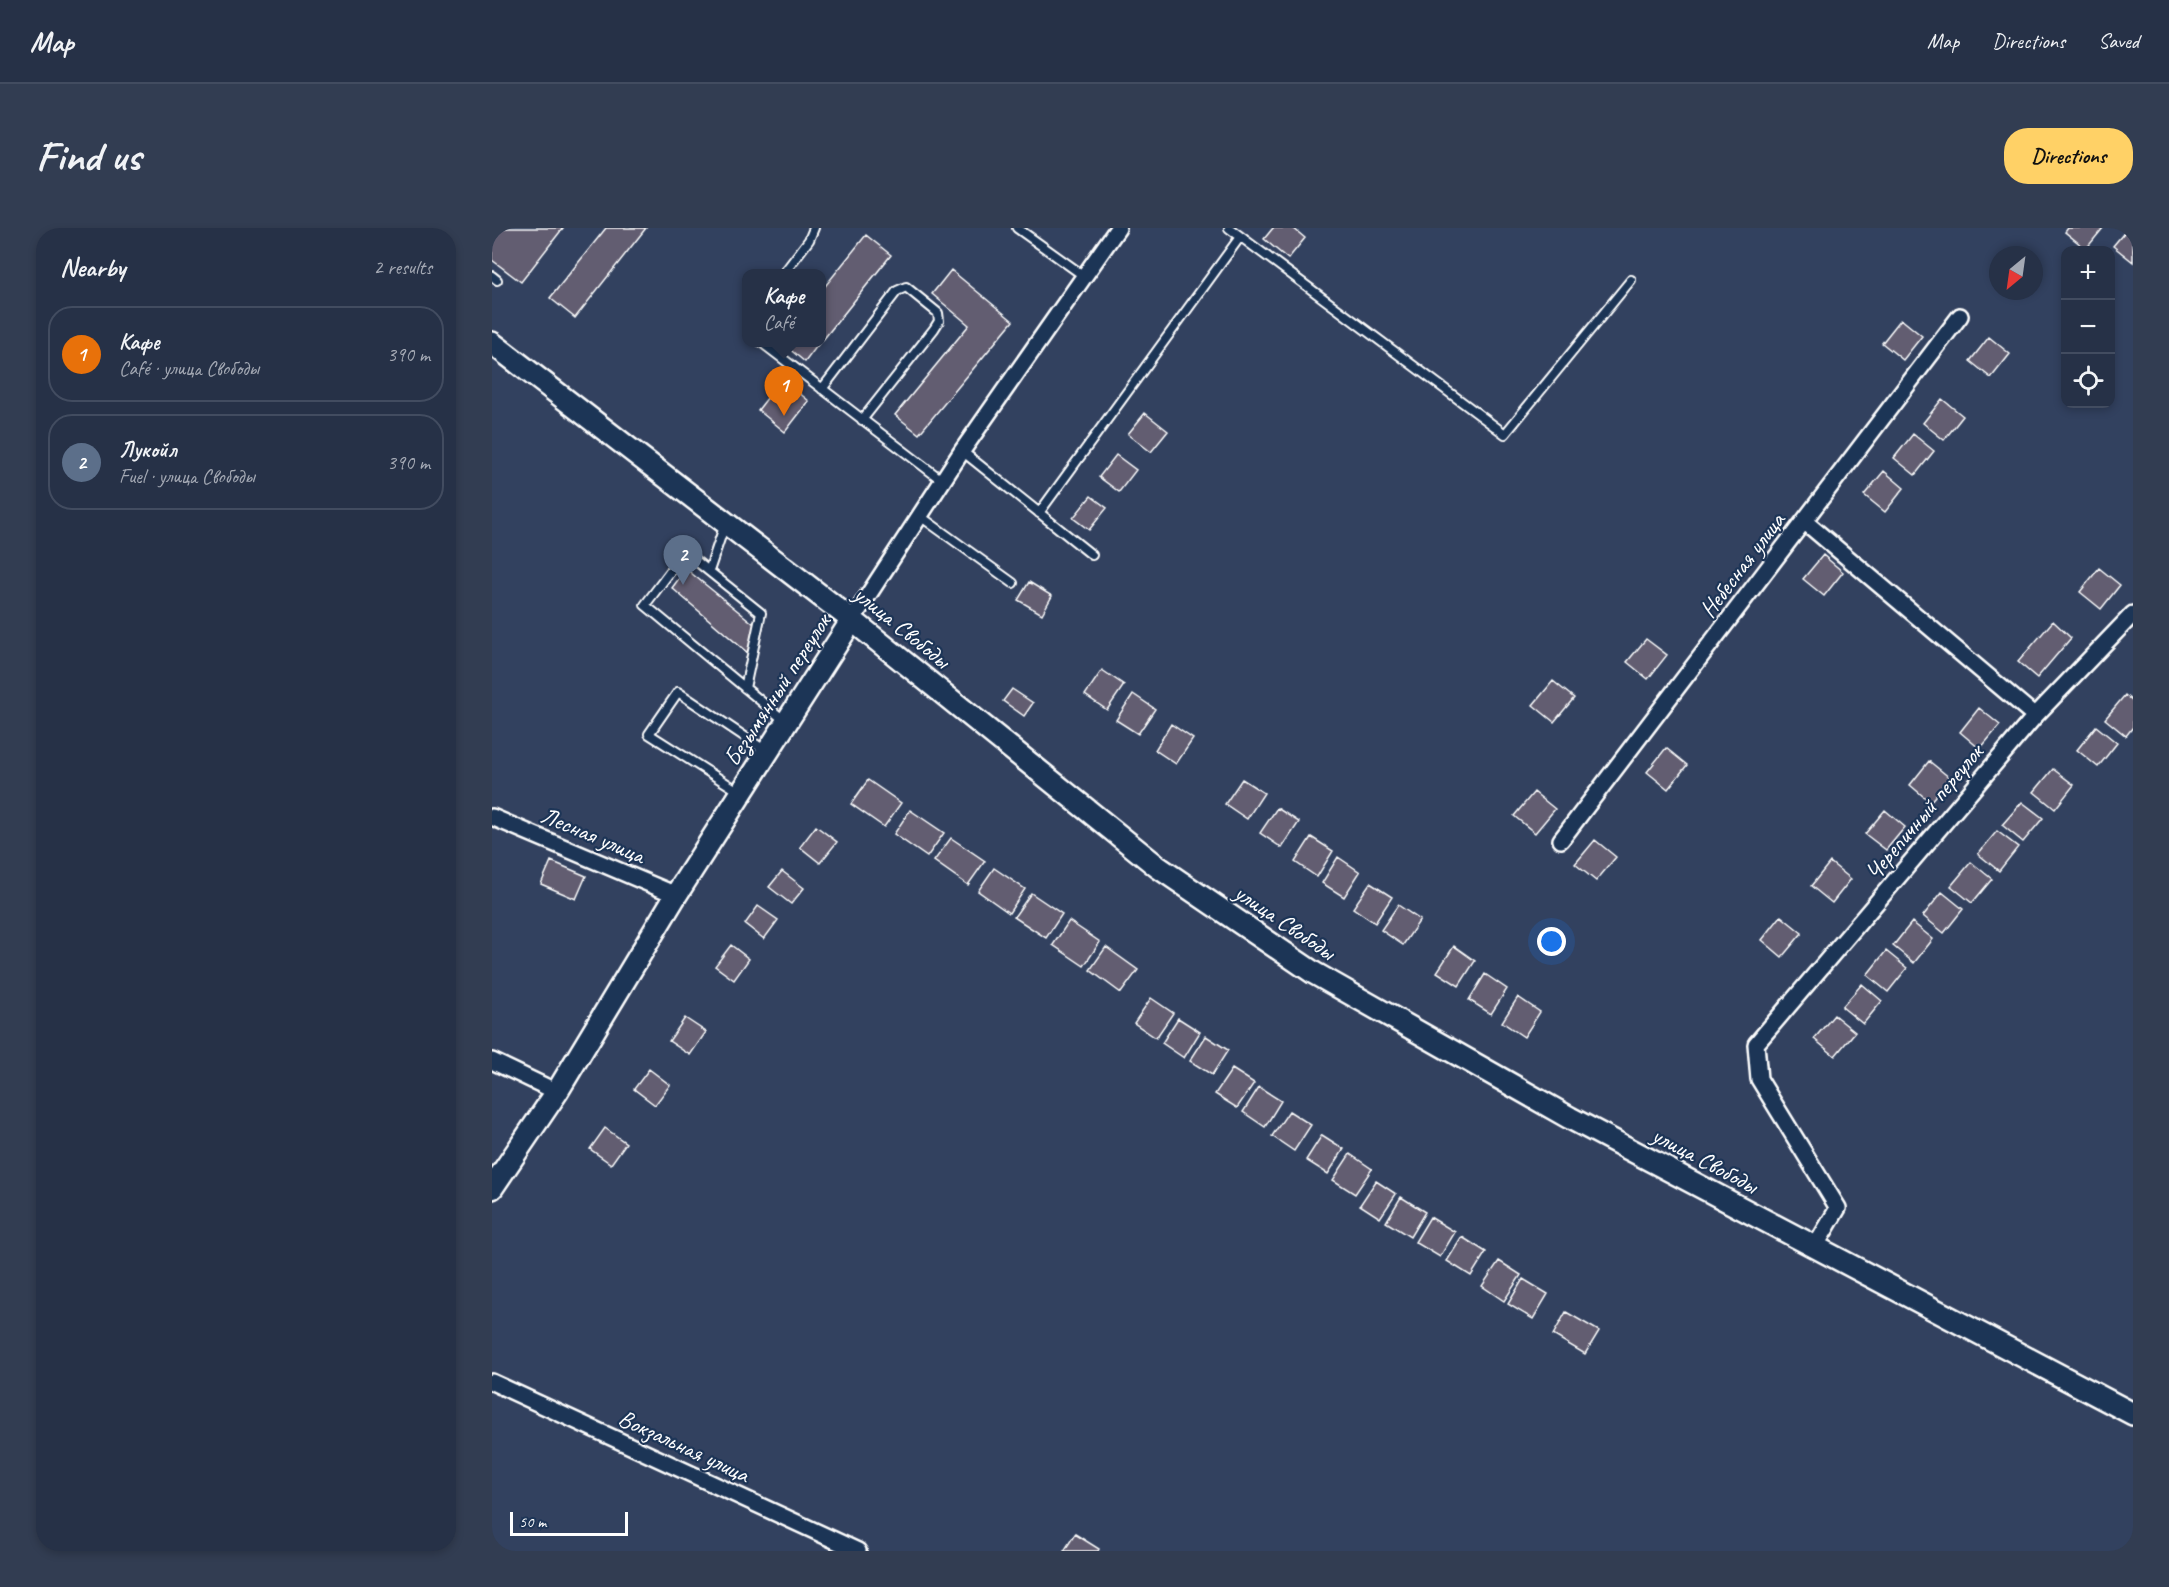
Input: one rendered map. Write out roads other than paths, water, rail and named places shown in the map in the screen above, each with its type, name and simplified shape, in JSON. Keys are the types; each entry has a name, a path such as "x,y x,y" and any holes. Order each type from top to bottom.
{"main road":[{"name":"улица Свободы","path":"492,344 852,620 1158,867 1314,973 1570,1118 2133,1414"},
{"name":"Безымянный переулок","path":"492,1188 556,1092 676,895 852,620"}],"street":[{"name":"Безымянный переулок","path":"852,620 962,451 1118,228"},
{"name":"Небесная улица","path":"1561,840 1960,316"},
{"path":"1804,521 2035,716"},
{"name":"Черепичный переулок","path":"1815,1247 1838,1208 1759,1079 1756,1044 2035,716 2133,614"},
{"name":"Лесная улица","path":"492,818 676,895"},
{"path":"492,1061 556,1092"},
{"name":"Вокзальная улица","path":"492,1382 858,1551"}],"lane":[{"path":"787,269 809,240 814,228"},
{"path":"1017,228 1084,276"},
{"path":"1229,228 1505,434 1631,280"},
{"path":"1039,513 1240,237"},
{"path":"822,389 897,291 906,288 914,293 938,313 939,321 862,420"},
{"path":"767,347 943,481"},
{"path":"962,451 1092,555"},
{"path":"920,516 1013,583"},
{"path":"709,571 726,523"},
{"path":"745,688 761,613 685,552 645,605 745,688 786,722"},
{"path":"741,793 649,734 678,692 767,752"}],"place":[{"name":"Кафе","path":"784,416"},
{"name":"Лукойл","path":"683,585"}]}
